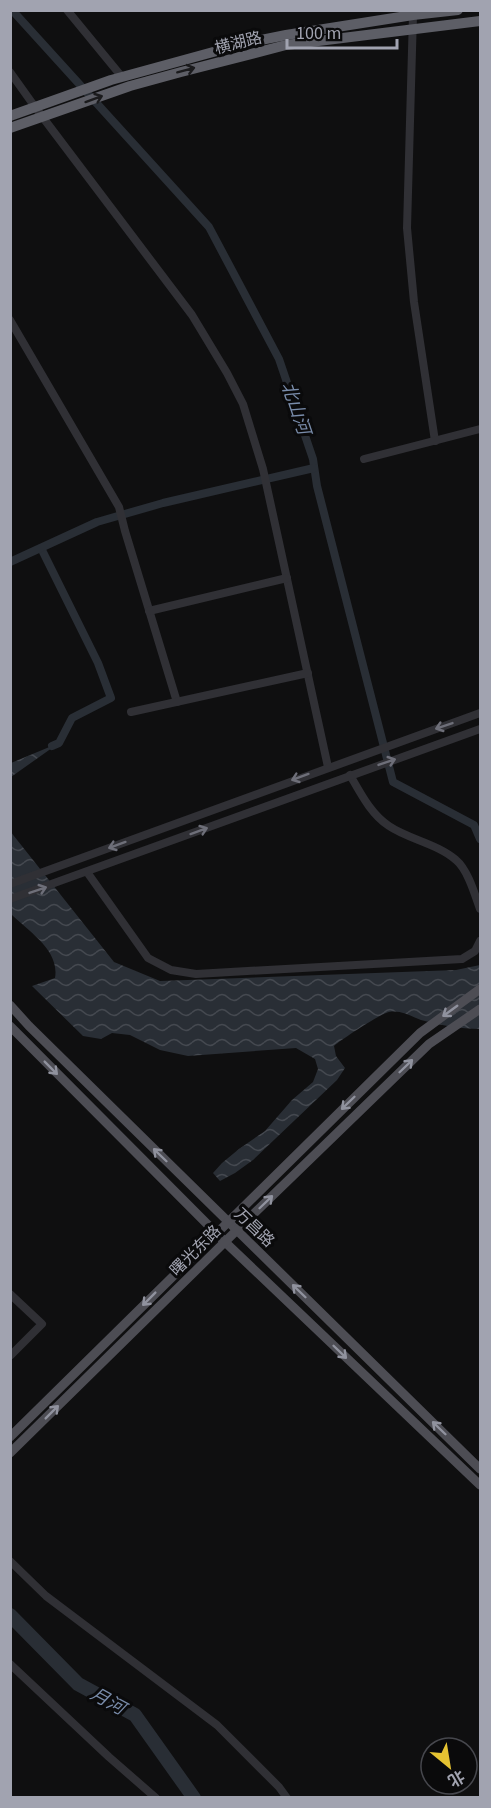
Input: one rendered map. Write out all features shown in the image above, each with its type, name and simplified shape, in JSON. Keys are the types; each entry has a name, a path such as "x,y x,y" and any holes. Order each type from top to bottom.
{"highway":[{"name":"横湖路","path":"10,116 116,79 246,43 413,15 458,10"},
{"name":"横湖路","path":"10,128 130,86 286,45 480,21"}],"main road":[{"name":"曙光东路","path":"12,1432 420,1033 480,989"},
{"name":"万昌路","path":"10,1005 480,1468"},
{"name":"曙光东路","path":"10,1453 429,1044 480,1009"},
{"name":"万昌路","path":"10,1026 225,1242 480,1485"}],"street":[{"path":"67,10 116,79"},
{"path":"413,15 407,228 414,302 435,441"},
{"path":"10,72 192,315 243,404 263,469 328,767"},
{"path":"10,320 119,507 148,611 177,702"},
{"path":"364,459 480,429"},
{"path":"148,611 287,578"},
{"path":"131,711 308,674"},
{"path":"10,884 480,713"},
{"path":"10,899 480,729"},
{"path":"350,775 363,799 390,827 429,844 457,860 469,880 480,909"},
{"path":"87,872 148,958 171,970 196,974 462,959 475,951 480,941"},
{"path":"10,1294 42,1324 10,1356"},
{"path":"10,1561 46,1596 217,1725 279,1786 287,1797"},
{"path":"10,1664 109,1757 156,1797"}],"water":[{"path":"59,743 11,777 11,763"},
{"path":"10,831 114,962 160,981 456,970 480,965 480,1029 435,1024 398,1012 389,1012 370,1022 334,1046 336,1056 345,1068 337,1080 253,1160 220,1181 213,1173 222,1163 265,1131 292,1100 313,1082 318,1069 315,1059 296,1048 188,1056 160,1050 130,1035 112,1033 101,1039 83,1036 32,986 55,978 55,968 48,950 11,914"}],"waterway":[{"name":"北山河","path":"12,10 209,227 279,359 313,459 317,486 393,782 474,825 480,839"},
{"path":"10,562 97,522 163,503 314,468"},
{"path":"41,548 98,663 111,698 72,718 59,743 52,746"},
{"name":"月河","path":"10,1615 78,1684 135,1715 194,1798"}]}
